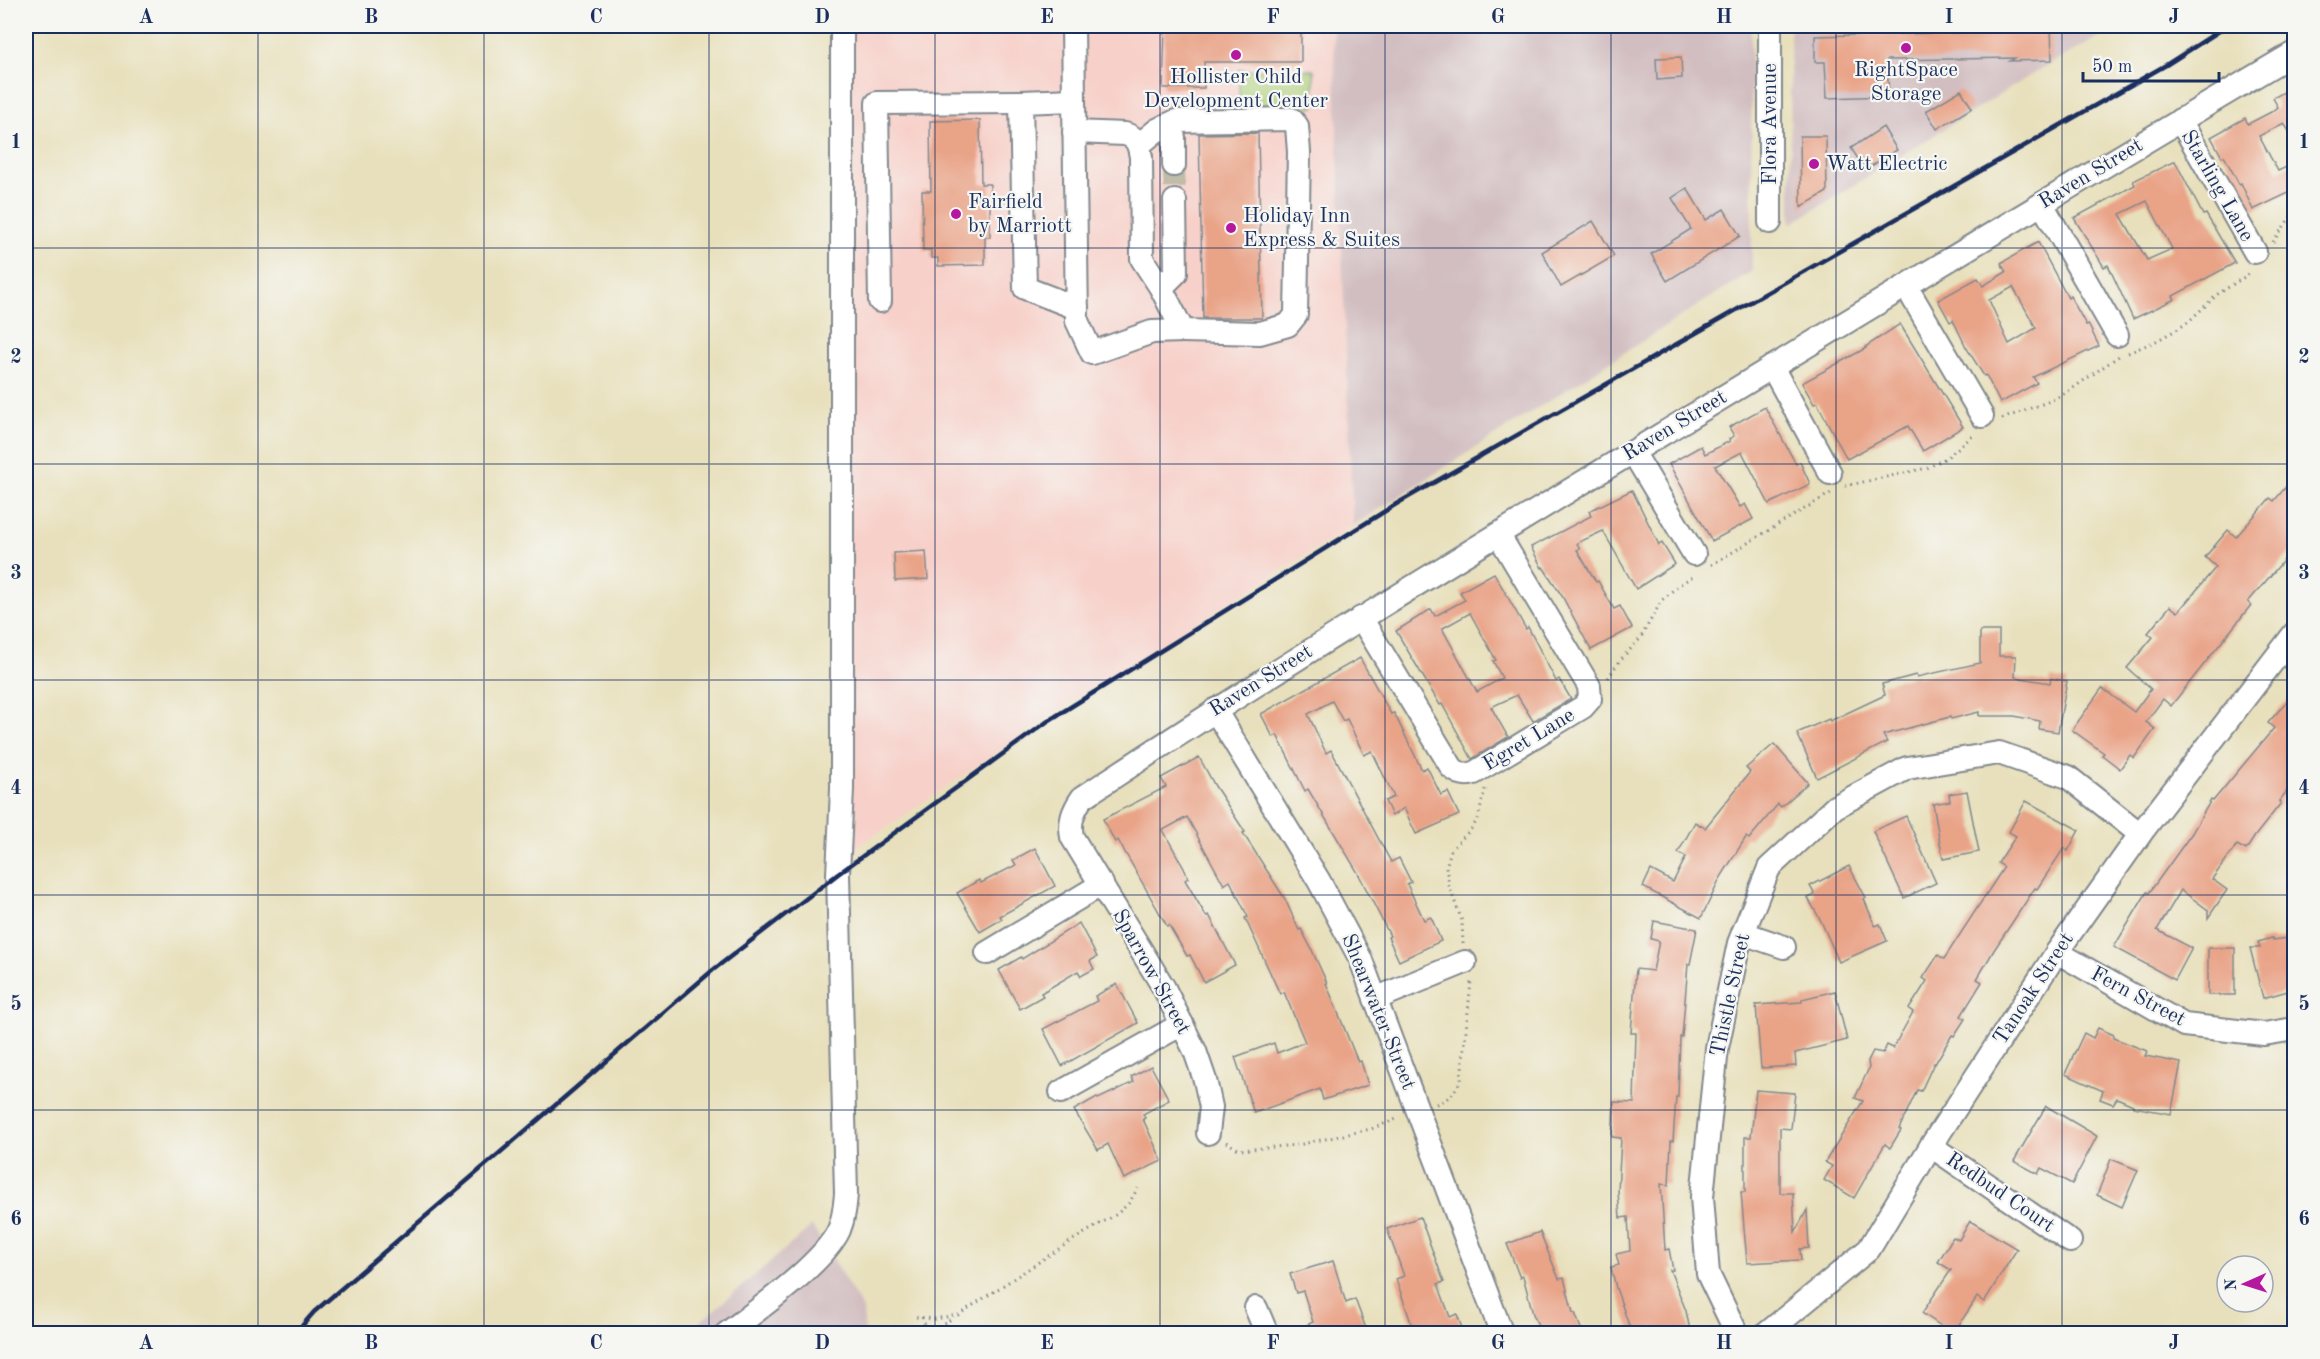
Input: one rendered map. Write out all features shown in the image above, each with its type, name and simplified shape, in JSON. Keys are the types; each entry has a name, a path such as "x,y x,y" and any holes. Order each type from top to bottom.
{"street":[{"path":"726,1334 775,1296 829,1246 844,1216 846,1194 838,874 842,789 842,26"},
{"path":"1073,26 1077,321 1092,353 1152,332 1266,332 1288,326 1296,315 1299,152 1297,126 1291,120 1176,121 1139,145"},
{"name":"Flora Avenue","path":"1770,26 1770,222"},
{"name":"Raven Street","path":"1071,819 1082,798 1215,710 1361,618 2180,120 2295,53"},
{"path":"879,301 877,104 1074,100"},
{"path":"1021,102 1025,288 1077,308"},
{"name":"Starling Lane","path":"2180,120 2259,258"},
{"path":"1165,126 1174,137 1174,165"},
{"path":"1074,132 1125,134 1133,136 1139,145 1142,157 1142,259 1161,288 1183,331"},
{"path":"1161,288 1176,273 1175,201"},
{"path":"2042,204 2117,335"},
{"path":"1906,286 1986,423"},
{"path":"1772,367 1830,473"},
{"path":"1633,452 1694,554"},
{"name":"Egret Lane","path":"1361,618 1457,773 1468,775 1583,707 1590,699 1589,686 1498,534"},
{"name":"Tanoak Street","path":"1766,1334 1869,1249 1931,1146 2057,952 2140,834 2295,634"},
{"name":"Shearwater Street","path":"1215,710 1319,881 1360,958 1502,1334"},
{"name":"Thistle Street","path":"1737,1334 1708,1274 1702,1197 1717,1048 1739,943 1769,868 1835,807 1907,768 1999,753 2068,777 2140,834"},
{"name":"Sparrow Street","path":"1071,819 1072,837 1164,988 1195,1051 1211,1107 1208,1133"},
{"path":"987,953 1101,884"},
{"path":"1743,933 1784,947"},
{"name":"Fern Street","path":"2057,952 2184,1025 2264,1035 2295,1029"},
{"path":"1375,999 1465,962"},
{"path":"1061,1092 1182,1024"},
{"name":"Redbud Court","path":"1931,1146 2070,1241"},
{"path":"1256,1308 1267,1334"}],"path":[{"path":"1590,699 1602,692 1612,669 1640,639 1662,600 1678,585 1838,489 1855,483 1927,468 1946,458 1986,423 2050,401 2080,384 2108,362 2167,336 2188,322 2259,258 2295,212"},
{"path":"1208,1133 1240,1150 1298,1145 1371,1129 1446,1099 1456,1090 1461,1079 1471,981 1465,962 1462,921 1449,886 1446,867 1451,850 1478,819 1485,797 1485,766"},
{"path":"922,1317 928,1334 1071,1241 1117,1214 1129,1203 1138,1188"},
{"path":"916,1317 934,1319 958,1315"}],"shaded area":[{"path":"843,26 1333,26 1353,526 1093,687 850,852"},
{"path":"1333,26 1751,26 1752,271 1353,526"},
{"path":"1790,26 2120,26 2041,69 1791,224"},
{"path":"812,1226 863,1309 865,1333 686,1334"}],"green space":[{"path":"1239,70 1314,70 1314,107 1239,107"}],"building":[{"name":"Hollister Child Development Center","path":"1165,26 1301,26 1301,62 1204,62 1204,88 1163,88"},
{"path":"2023,26 2051,26 2052,60 2010,61 2015,58 1887,60 1889,96 1827,98 1825,62 1815,62 1815,36 2023,31"},
{"path":"1681,57 1682,78 1657,80 1656,58"},
{"path":"2295,86 2295,141 2284,123 2259,136 2278,171 2295,163 2295,190 2253,210 2241,183 2239,184 2211,137 2245,118 2248,124 2273,111 2278,107 2273,98"},
{"path":"1961,90 1972,108 1937,129 1926,111"},
{"name":"Fairfield by Marriott","path":"980,120 981,184 990,184 990,237 985,237 985,265 938,266 938,258 931,258 931,250 923,250 922,191 931,191 930,121"},
{"path":"1883,127 1897,150 1865,170 1851,148"},
{"name":"Holiday Inn Express & Suites","path":"1258,133 1262,318 1203,318 1199,134"},
{"name":"Watt Electric","path":"1800,136 1826,136 1827,192 1801,207"},
{"path":"2175,161 2203,215 2206,214 2235,263 2173,296 2175,299 2133,319 2108,265 2104,267 2074,218 2135,185 2133,181","holes":["2147,201 2172,249 2147,260 2120,214"]},
{"path":"1687,188 1706,220 1724,209 1740,236 1667,281 1651,254 1691,229 1672,198"},
{"path":"1593,221 1614,256 1561,287 1542,252"},
{"path":"2038,242 2068,298 2070,296 2099,346 2033,377 2037,383 2000,403 1986,375 1984,376 1966,347 1953,320 1950,322 1938,300 1978,278 1983,286 2006,272 2001,263","holes":["2013,287 2036,328 2009,344 1989,300"]},
{"path":"1900,324 1963,427 1923,451 1908,426 1847,459 1817,403 1814,404 1802,383 1866,348"},
{"path":"1765,407 1796,464 1800,462 1810,484 1769,504 1742,452 1715,466 1740,507 1745,504 1753,519 1712,541 1669,464 1701,446 1705,454 1730,441 1729,439 1734,436 1729,427"},
{"path":"2295,476 2295,547 2248,602 2251,605 2171,706 2163,699 2146,722 2155,729 2134,758 2130,755 2120,769 2102,755 2104,753 2072,730 2102,688 2134,712 2151,689 2127,668 2153,637 2148,633 2170,606 2178,612 2216,567 2205,557 2228,530 2236,537 2270,498 2274,501"},
{"path":"1632,490 1659,545 1662,543 1675,564 1636,589 1603,531 1577,543 1580,549 1577,550 1596,582 1598,581 1614,609 1620,606 1632,628 1591,650 1562,596 1542,568 1531,547 1591,516 1589,511"},
{"path":"926,551 928,579 895,581 894,553"},
{"path":"1494,573 1526,629 1528,627 1556,681 1559,679 1571,699 1533,721 1517,695 1491,707 1508,737 1472,759 1442,704 1440,705 1396,631 1431,609 1435,616 1465,600 1460,592","holes":["1470,613 1496,660 1493,661 1502,678 1477,692 1443,628"]},
{"path":"1980,631 1999,631 1999,656 2016,656 2015,677 2050,683 2051,678 2067,681 2058,732 2039,729 2040,721 2014,716 1979,716 1979,712 1951,719 1950,717 1883,735 1887,742 1817,778 1797,733 1829,719 1830,721 1885,695 1882,684 1980,663"},
{"path":"1360,658 1391,714 1394,713 1422,770 1427,767 1441,795 1448,792 1459,815 1416,834 1404,808 1392,816 1385,801 1394,797 1372,751 1364,755 1347,719 1343,721 1332,701 1308,714 1326,753 1331,750 1391,862 1399,858 1411,882 1407,884 1424,920 1431,917 1441,941 1399,961 1388,937 1390,936 1358,873 1308,789 1305,791 1277,735 1273,737 1261,714"},
{"path":"2295,692 2295,781 2246,850 2237,845 2212,879 2227,890 2208,918 2208,910 2181,890 2157,930 2192,948 2175,980 2114,947 2147,892 2149,893 2192,833 2211,800 2213,801 2274,728 2268,723"},
{"path":"1774,744 1808,783 1781,807 1778,804 1749,839 1746,837 1721,877 1701,918 1643,887 1651,870 1673,882 1686,857 1678,853 1695,822 1705,828 1750,772 1746,768"},
{"path":"1199,757 1285,899 1299,930 1301,929 1311,948 1358,1062 1361,1061 1368,1085 1323,1100 1320,1089 1254,1113 1235,1057 1274,1043 1277,1053 1305,1042 1284,992 1280,994 1245,918 1248,917 1230,881 1224,885 1187,817 1163,830 1186,872 1188,878 1185,880 1206,916 1209,915 1235,965 1204,982 1190,955 1187,956 1169,925 1167,926 1118,840 1115,842 1103,819 1166,787 1161,778"},
{"path":"1967,791 1979,852 1943,859 1933,804 1950,801 1949,794"},
{"path":"2026,801 2079,830 2068,851 2064,848 1994,950 1977,979 1982,982 1961,1016 1965,1019 1934,1063 1921,1091 1917,1090 1899,1129 1901,1130 1890,1148 1885,1144 1854,1198 1824,1180 1832,1166 1825,1162 1863,1101 1855,1098 1869,1068 1868,1061 1873,1051 1883,1053 1887,1045 1893,1048 1913,1012 1909,1009 1927,981 1923,978 1938,955 1944,959 2004,867 1998,863 2016,836 2009,832"},
{"path":"1906,816 1936,883 1904,898 1873,831"},
{"path":"1035,848 1055,886 1000,916 1002,919 980,932 957,893 979,880 981,883 1016,865 1013,860"},
{"path":"1849,866 1866,898 1864,899 1875,926 1880,924 1887,941 1839,962 1808,898 1815,895 1810,886"},
{"path":"1654,921 1697,929 1690,964 1688,964 1682,1037 1680,1037 1678,1097 1676,1097 1673,1141 1671,1141 1669,1185 1661,1184 1665,1250 1669,1249 1673,1270 1670,1270 1686,1311 1690,1330 1676,1334 1632,1334 1611,1267 1619,1265 1616,1254 1630,1251 1628,1217 1620,1218 1618,1192 1621,1138 1612,1137 1614,1102 1634,1103 1636,1033 1631,1033 1636,969 1653,971 1659,941 1651,939"},
{"path":"1079,923 1097,957 1090,961 1094,969 1081,976 1078,971 1041,993 1043,996 1020,1009 999,970 1021,957 1022,959"},
{"path":"2295,937 2295,989 2263,998 2250,948 2260,948 2258,942 2272,938 2273,940"},
{"path":"2208,948 2235,948 2235,995 2208,995"},
{"path":"1117,984 1138,1023 1062,1066 1043,1029 1097,1001 1095,996"},
{"path":"1835,991 1847,1040 1795,1053 1796,1066 1761,1068 1756,1005 1802,1002 1802,999"},
{"path":"2098,1028 2114,1035 2113,1038 2147,1051 2145,1056 2181,1063 2171,1114 2133,1107 2117,1098 2113,1104 2100,1099 2103,1091 2065,1074 2084,1033 2093,1038"},
{"path":"1151,1066 1169,1100 1143,1114 1145,1118 1143,1119 1162,1161 1124,1179 1108,1144 1098,1150 1074,1110 1097,1097 1098,1099 1134,1082 1131,1077"},
{"path":"1756,1090 1795,1093 1791,1129 1780,1128 1780,1193 1793,1193 1795,1232 1807,1210 1809,1248 1800,1249 1801,1260 1747,1263 1741,1192 1745,1192 1745,1137 1751,1137"},
{"path":"2046,1106 2097,1136 2072,1184 2041,1168 2038,1174 2014,1161"},
{"path":"2111,1159 2138,1170 2122,1207 2097,1195"},
{"path":"1420,1217 1444,1282 1438,1284 1450,1317 1457,1314 1464,1334 1415,1334 1396,1279 1404,1276 1387,1229"},
{"path":"1970,1221 2017,1249 1984,1302 1977,1297 1953,1334 1922,1313 1951,1270 1938,1262 1953,1237 1959,1240"},
{"path":"1540,1232 1559,1279 1564,1278 1573,1313 1575,1313 1583,1334 1542,1334 1533,1314 1523,1276 1520,1278 1507,1244"},
{"path":"1333,1261 1346,1303 1355,1299 1368,1334 1288,1334 1313,1322 1303,1291 1296,1293 1290,1274"}],"tunnel":[{"path":"1174,165 1175,201"}],"railway":[{"path":"295,1334 314,1312 713,970 838,874 1048,721 1398,503 2166,65 2227,26"}],"place":[{"name":"RightSpace Storage","path":"1906,48"},
{"name":"Hollister Child Development Center","path":"1236,55"},
{"name":"Watt Electric","path":"1814,164"},
{"name":"Fairfield by Marriott","path":"956,214"},
{"name":"Holiday Inn Express & Suites","path":"1231,228"}]}
